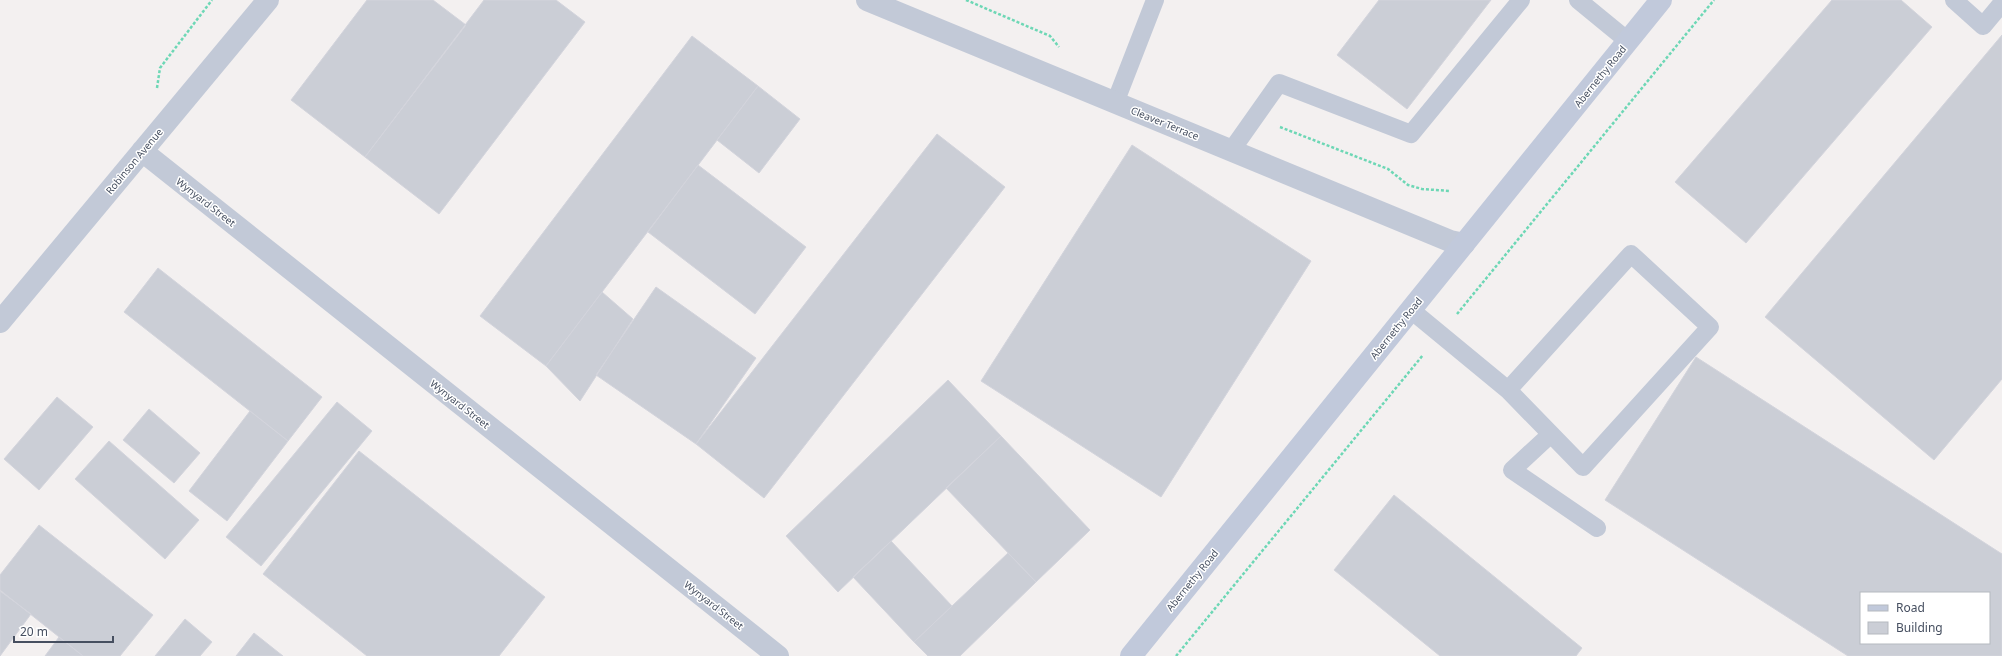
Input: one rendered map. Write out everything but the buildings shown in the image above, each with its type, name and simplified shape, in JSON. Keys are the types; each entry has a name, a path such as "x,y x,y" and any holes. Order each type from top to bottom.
{"street":[{"name":"Robinson Avenue","path":"0,322 268,0"},
{"name":"Cleaver Terrace","path":"867,0 1450,241 1464,244"},
{"name":"Abernethy Road","path":"1133,655 1661,0"},
{"name":"Wynyard Street","path":"142,152 778,656"}],"lane":[{"path":"1115,103 1155,0"},
{"path":"1231,150 1279,83 1411,134 1521,0"},
{"path":"1578,0 1628,41"},
{"path":"1954,0 1983,26 2002,3"},
{"path":"1411,310 1508,390 1583,467 1710,327 1632,254 1508,390"},
{"path":"1551,434 1512,470 1597,528"}],"path":[{"path":"966,0 1050,36 1059,48"},
{"path":"1249,125 1273,124 1388,169 1408,185 1422,189 1450,191"}]}
